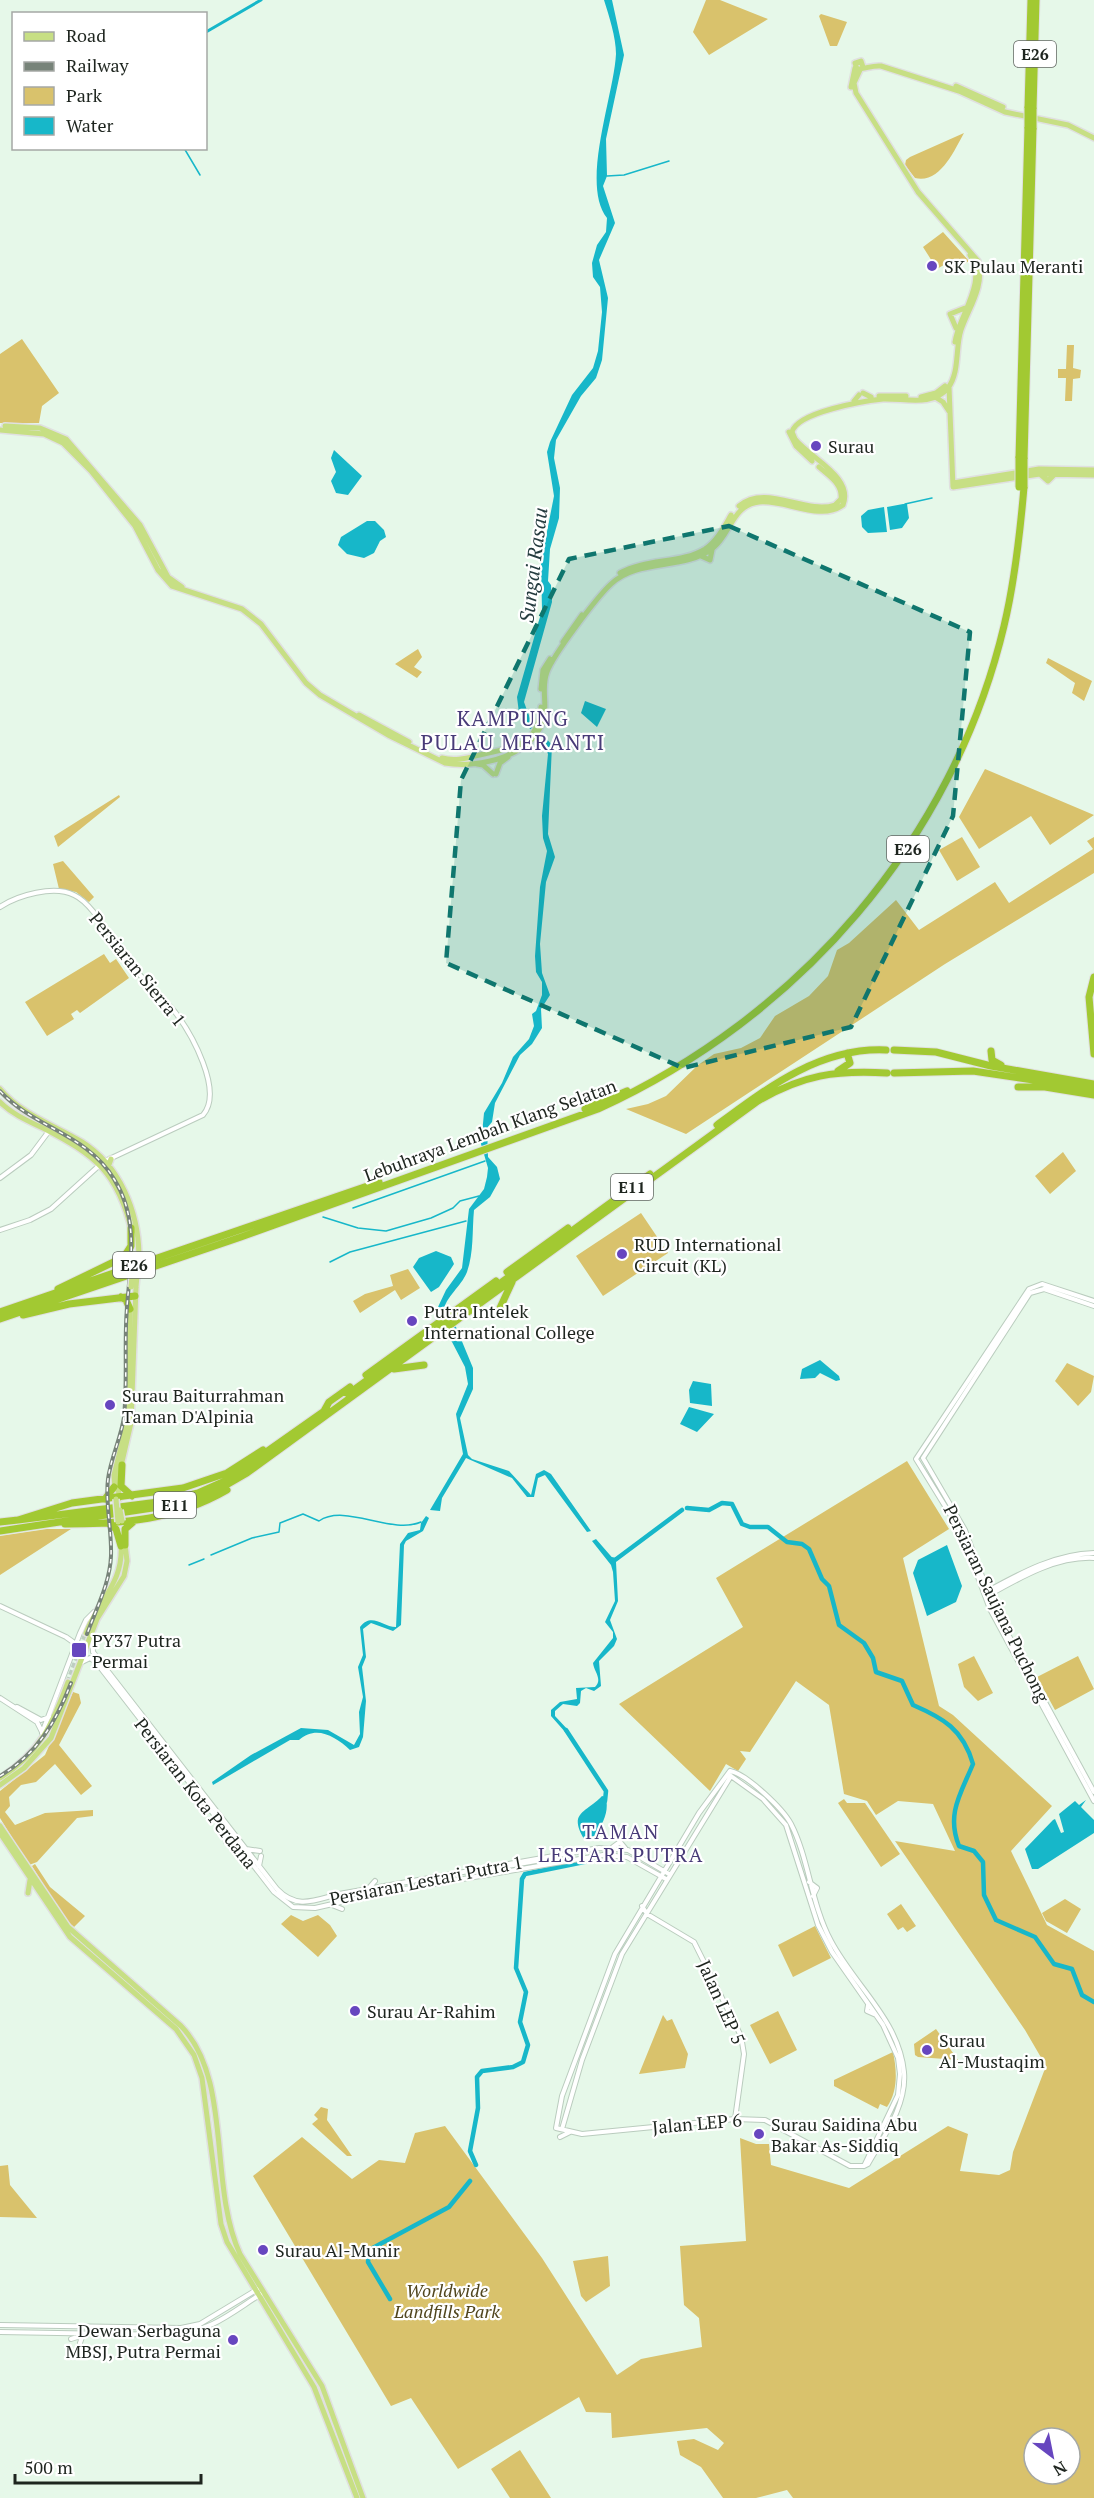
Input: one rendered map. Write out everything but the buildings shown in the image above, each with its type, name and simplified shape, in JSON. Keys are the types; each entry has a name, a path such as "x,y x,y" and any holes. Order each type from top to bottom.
{"highway":[{"name":"Lebuhraya Lembah Klang Selatan","path":"0,1312 498,1144 620,1097 705,1046 752,1012 840,930 907,842 936,793 964,732 988,668 1008,591 1021,487 1031,127 1030,0"},
{"name":"Lebuhraya Lembah Klang Selatan","path":"1031,108 1036,0"},
{"path":"1094,976 1089,997 1094,1054"},
{"name":"E11","path":"452,1318 555,1236 585,1221 777,1083 813,1063 864,1049 936,1052 1094,1084"},
{"path":"992,1051 990,1055 994,1062 1012,1069"},
{"path":"832,1073 850,1063 847,1053"},
{"name":"E11","path":"452,1318 513,1280 758,1101 809,1076 832,1073 974,1071 1094,1089"},
{"path":"1024,1079 1045,1087"},
{"path":"1086,1083 1094,1079"},
{"path":"1018,1087 1045,1087 1094,1096"},
{"name":"Lebuhraya Lembah Klang Selatan","path":"0,1320 474,1152"},
{"path":"34,1300 124,1257 130,1246 131,1228"},
{"path":"500,1308 509,1298 513,1280"},
{"path":"0,1320 69,1304 133,1296"},
{"path":"121,1297 126,1300 130,1309"},
{"path":"439,1328 452,1318"},
{"name":"E11","path":"0,1531 178,1504 209,1495 247,1473 388,1371 439,1328"},
{"name":"E11","path":"18,1520 188,1496 225,1481 324,1411 329,1402 439,1328"},
{"path":"388,1371 424,1365"},
{"path":"0,1522 18,1520 53,1507 183,1488 227,1473 265,1449 276,1446"},
{"path":"122,1466 121,1486 132,1496"},
{"path":"50,1524 109,1524 162,1517 200,1505 238,1483 247,1473"},
{"path":"105,1499 114,1486"},
{"path":"123,1546 125,1529 136,1521"},
{"path":"109,1524 116,1529 123,1546"}],"main road":[{"path":"956,333 976,278 975,263 915,194 853,94 851,80 860,67 882,63 945,82 1005,108 1070,122 1094,136"},
{"path":"860,67 854,83 856,93 918,192 978,261 979,286 961,331 949,386 953,485"},
{"path":"540,722 543,670 596,595 615,576 633,567 704,549 715,540 736,509 750,500 766,498 822,507 832,507 839,502 842,494 837,482 796,446 789,430 792,422 801,415 871,397 894,395 922,397 941,390 950,375 956,333 956,322 950,314 960,312 966,307"},
{"path":"137,525 158,570 168,582 182,590 235,605 252,616 267,631 306,683 327,700 437,760 483,765 494,774 500,763 531,738 540,722 547,672 611,584 635,570 696,557 710,560 714,547 739,511 751,503 766,501 825,511 843,505 847,494 843,484 805,450 793,435 793,428 800,420 868,401 935,397 949,386"},
{"path":"854,401 861,394 871,397"},
{"path":"935,397 943,402 949,412"},
{"path":"0,428 40,428 66,439 137,525 170,579 183,587 236,602 249,610 270,629 309,681 348,709 447,760 464,759 511,749 531,738"},
{"path":"953,485 1048,469 1091,470 1094,464"},
{"path":"951,470 956,478 968,481"},
{"path":"953,485 1040,474 1048,481 1057,473 1094,475"},
{"path":"464,764 512,755"},
{"path":"1094,976 1094,1022"},
{"path":"0,1089 26,1112 88,1146 102,1163 119,1193 131,1228 136,1254"},
{"path":"0,1102 18,1116 85,1151 108,1167 121,1183 129,1201 138,1232 133,1287 132,1405 118,1479 117,1498"},
{"path":"108,1167 111,1159"},
{"path":"86,1633 124,1576 127,1561 114,1486 126,1440 130,1309 133,1296"},
{"path":"132,1392 139,1399 132,1405"},
{"path":"1,1783 24,1768 51,1738 80,1663 86,1633 95,1612 117,1579 123,1546"},
{"path":"1,1783 40,1744 50,1728 68,1682"},
{"path":"0,1826 69,1927 181,2026 194,2042 209,2079 221,2199 221,2224 227,2242 314,2387 357,2498"},
{"path":"0,1833 70,1937 176,2029 194,2055 202,2079 221,2199 232,2236 322,2386 363,2498"},
{"path":"30,1878 30,1895 44,1899"},
{"path":"252,2300 258,2295"}],"street":[{"name":"Persiaran Sierra 1","path":"0,907 32,893 62,892 77,896 85,903 130,965 174,1011 193,1041 212,1091 208,1109 195,1120 102,1163"},
{"path":"0,1178 31,1155 49,1131"},
{"path":"0,1230 51,1209 102,1163"},
{"path":"91,1173 101,1170 109,1176"},
{"name":"Persiaran Saujana Puchong","path":"1093,1789 993,1602 982,1589 961,1532 916,1461 917,1455 1029,1289 1042,1284 1094,1301"},
{"name":"Persiaran Saujana Puchong","path":"1094,1306 1044,1289 1030,1293 924,1454 923,1461 962,1524 985,1582 987,1594 1094,1799"},
{"path":"956,1523 962,1524 961,1532"},
{"path":"987,1594 1043,1563 1070,1554 1094,1553"},
{"path":"996,1589 1052,1565 1071,1560 1094,1558"},
{"path":"985,1582 996,1589"},
{"path":"993,1602 996,1589"},
{"path":"0,1606 66,1637 73,1642 74,1648"},
{"path":"66,1637 86,1633"},
{"path":"40,1744 74,1648 86,1633"},
{"name":"Persiaran Kota Perdana","path":"86,1633 93,1652 284,1897 298,1903 319,1900"},
{"name":"Persiaran Kota Perdana","path":"80,1663 90,1658 96,1662 279,1898 293,1907 304,1909 326,1905"},
{"path":"0,1698 40,1720 49,1718"},
{"path":"16,1706 39,1724 42,1733"},
{"path":"731,1774 769,1805 786,1825 818,1924 832,1952 867,2002 867,2011 877,2016 890,2037 900,2074 893,2110 864,2166"},
{"path":"562,2129 582,2060 622,1954 731,1774"},
{"path":"582,2060 576,2059 615,1954 670,1859 714,1791 731,1774"},
{"path":"731,1774 741,1776 760,1790 790,1822 808,1882 817,1888 813,1896 832,1944 887,2022 902,2059 904,2080 898,2108 868,2164 864,2166"},
{"path":"727,1782 739,1780"},
{"path":"705,1805 705,1796 714,1791"},
{"path":"225,1831 226,1842"},
{"name":"Persiaran Lestari Putra 1","path":"319,1900 484,1869 495,1870 532,1863 547,1857 612,1848 620,1842 628,1850 655,1865"},
{"path":"245,1849 261,1853 259,1866"},
{"name":"Persiaran Lestari Putra 1","path":"326,1905 381,1893 603,1855 627,1857 666,1879"},
{"path":"655,1865 663,1865 670,1859"},
{"path":"655,1865 669,1874"},
{"path":"652,1871 656,1877 655,1885"},
{"path":"368,1889 375,1881"},
{"path":"326,1905 336,1904 342,1909"},
{"path":"642,1906 647,1914"},
{"name":"Jalan LEP 5","path":"647,1914 694,1942 741,2036 744,2054 735,2119"},
{"name":"Jalan LEP 6","path":"576,2059 562,2096 556,2128 571,2132 601,2133 735,2119 765,2120 850,2166 864,2166"},
{"path":"560,2137 571,2132 564,2120"},
{"path":"0,2328 8,2326 181,2328 200,2324 258,2295 263,2289"},
{"path":"0,2328 24,2332 173,2335 199,2331 252,2300"},
{"path":"0,2321 8,2326"},
{"path":"71,2339 100,2333"},
{"path":"80,2343 85,2335"}],"highlighted area":[{"path":"729,526 970,632 953,816 851,1027 683,1068 446,963 461,780 569,559"}],"green space":[{"path":"706,0 720,0 768,19 709,55 693,32"},
{"path":"821,14 847,22 837,46 830,46 819,16"},
{"path":"964,133 951,157 932,176 924,179 915,178 905,165 906,160 910,157"},
{"path":"943,232 969,261 953,271 947,263 937,269 923,247"},
{"path":"22,339 59,393 42,406 39,423 0,423 0,354"},
{"path":"1067,345 1074,345 1073,368 1081,370 1080,378 1073,379 1072,401 1065,401 1066,378 1058,378 1058,369 1066,369"},
{"path":"418,649 422,657 414,667 422,672 417,678 395,664"},
{"path":"1048,658 1092,681 1084,701 1072,693 1075,683 1046,663"},
{"path":"985,769 1094,815 1050,845 1031,816 979,849 959,817"},
{"path":"119,795 120,797 58,847 54,836"},
{"path":"962,837 980,867 957,881 939,850"},
{"path":"1094,837 1094,873 945,964 686,1134 626,1109 648,1104 666,1096 698,1065 714,1054 741,1048 760,1038 775,1016 809,996 828,976 837,950 849,943 896,900 919,930 995,882 1009,903 1093,849 1087,841"},
{"path":"63,861 94,897 89,902 76,892 59,889 53,864"},
{"path":"104,954 110,963 116,959 129,978 80,1013 77,1010 71,1014 74,1019 47,1036 25,1002"},
{"path":"1063,1152 1076,1171 1050,1194 1035,1176"},
{"name":"RUD International Circuit (KL)","path":"641,1213 668,1253 603,1296 576,1256"},
{"path":"408,1269 420,1288 401,1300 395,1290 360,1313 353,1301 365,1294 393,1286 390,1275"},
{"path":"1067,1363 1094,1376 1091,1392 1078,1406 1055,1381"},
{"name":"Worldwide Landfills Park","path":"907,1461 949,1529 903,1558 939,1706 953,1715 1052,1806 1011,1851 1047,1925 1094,1951 1094,2498 793,2498 787,2490 756,2498 723,2498 701,2467 680,2455 677,2441 694,2439 718,2450 724,2443 707,2428 612,2438 611,2413 586,2412 579,2397 458,2469 411,2398 391,2406 253,2176 302,2137 352,2179 379,2160 405,2163 415,2133 445,2126 542,2258 617,2375 641,2359 702,2347 699,2318 684,2305 680,2246 746,2241 740,2138 756,2144 769,2144 771,2165 849,2188 948,2126 968,2134 960,2171 999,2175 1010,2170 1013,2152 1046,2066 1025,2030 895,1841 955,1851 933,1804 898,1801 876,1815 867,1801 844,1794 829,1705 796,1681 750,1752 740,1751 746,1759 738,1771 726,1764 710,1791 619,1704 743,1627 716,1578"},
{"path":"47,1529 71,1529 0,1575 0,1536"},
{"path":"974,1656 993,1693 978,1701 964,1687 958,1664"},
{"path":"1078,1656 1094,1689 1055,1710 1037,1677"},
{"path":"73,1692 79,1694 81,1703 59,1745 92,1786 81,1795 55,1764 36,1782 21,1785 9,1797 10,1806 5,1812 15,1825 45,1813 93,1810 93,1816 77,1818 37,1862 29,1865 0,1818 0,1791 45,1755"},
{"path":"844,1799 847,1803 865,1803 900,1854 881,1867 838,1803"},
{"path":"35,1864 50,1887 85,1916 74,1927 64,1918 32,1866"},
{"path":"1065,1899 1081,1909 1067,1933 1046,1921 1042,1913"},
{"path":"901,1904 916,1926 907,1932 903,1927 898,1930 887,1914"},
{"path":"291,1915 303,1921 318,1915 330,1925 337,1936 318,1957 281,1924"},
{"path":"815,1926 831,1958 793,1977 778,1945"},
{"path":"778,2011 797,2050 770,2064 750,2025"},
{"path":"663,2015 667,2021 672,2019 688,2054 685,2068 639,2074"},
{"path":"936,2029 958,2060 915,2055 914,2044"},
{"path":"893,2052 896,2081 891,2101 887,2107 880,2104 878,2109 834,2086 834,2080"},
{"path":"321,2107 328,2109 327,2120 352,2156 347,2156 312,2124 318,2119 314,2115"},
{"path":"8,2165 10,2185 37,2218 0,2217 0,2166"},
{"path":"608,2256 610,2286 586,2302 581,2296 573,2261"},
{"path":"520,2450 551,2498 510,2498 491,2469"}],"water":[{"path":"604,0 612,0 624,55 606,139 607,176 603,186 615,223 599,260 608,298 602,360 596,378 581,396 556,440 554,458 560,488 559,518 550,549 548,581 551,585 552,602 524,702 531,721 552,745 548,834 555,857 546,882 540,944 542,973 550,995 541,1009 542,1028 532,1044 520,1055 495,1103 492,1122 487,1128 488,1157 497,1167 500,1179 490,1197 474,1210 472,1249 467,1272 447,1301 443,1312 456,1327 473,1368 473,1389 460,1418 468,1455 472,1459 509,1471 531,1495 536,1474 544,1470 551,1474 591,1531 587,1532 545,1475 538,1478 534,1497 527,1497 512,1478 466,1458 442,1498 440,1511 430,1510 463,1454 456,1414 468,1384 465,1367 438,1315 438,1307 446,1290 462,1268 469,1209 484,1189 487,1177 488,1168 481,1144 484,1113 502,1083 513,1057 529,1039 534,1026 532,1014 536,1011 542,995 542,982 536,972 535,956 540,887 547,851 543,838 542,816 548,754 539,736 528,727 519,713 517,697 542,610 541,562 554,496 547,452 572,395 593,368 598,351 602,312 600,287 593,277 592,263 597,245 606,232 607,218 600,203 597,162 616,54 614,34"},
{"path":"334,450 362,476 348,495 336,493 331,481 336,472 331,458"},
{"path":"907,504 909,518 902,528 890,530 887,507"},
{"path":"884,507 887,532 868,533 862,527 861,516 868,510"},
{"path":"367,521 375,521 384,530 386,537 380,541 374,553 364,558 347,554 338,545 341,537"},
{"path":"585,701 606,709 597,727 581,713"},
{"path":"436,1251 451,1257 454,1264 439,1287 431,1292 413,1267 419,1258"},
{"path":"820,1360 839,1376 840,1380 836,1381 820,1373 815,1378 800,1379 802,1369"},
{"path":"693,1381 711,1384 712,1406 690,1403 689,1390"},
{"path":"689,1407 714,1414 697,1432 680,1424"},
{"path":"426,1516 429,1518 423,1531 406,1541 404,1545 401,1625 393,1631 371,1623 363,1629 366,1657 362,1667 366,1701 363,1737 359,1747 350,1750 332,1737 312,1733 299,1740 290,1740 213,1785 212,1782 251,1755 301,1728 328,1730 354,1745 360,1734 359,1712 363,1697 358,1667 363,1655 360,1627 373,1620 396,1627 400,1544 408,1533 420,1530 421,1523"},
{"path":"596,1539 616,1562 618,1601 610,1620 617,1639 614,1646 599,1661 601,1686 594,1691 586,1688 581,1691 580,1703 577,1706 563,1704 555,1711 555,1716 569,1731 566,1733 551,1716 551,1710 560,1702 577,1699 576,1688 595,1687 598,1678 593,1663 613,1638 613,1632 605,1622 615,1601 613,1572 611,1565 592,1541"},
{"path":"947,1545 962,1586 956,1602 927,1616 913,1573 918,1560"},
{"path":"602,1796 606,1797 605,1818 595,1836 584,1839 578,1818"},
{"path":"1086,1800 1081,1807 1094,1820 1094,1833 1038,1869 1032,1869 1025,1849 1055,1819 1061,1833 1064,1832 1059,1814 1075,1801 1079,1805"}],"waterway":[{"path":"207,31 261,0"},
{"path":"185,150 200,175"},
{"path":"607,176 624,175 669,161"},
{"path":"905,504 932,498"},
{"path":"353,1208 485,1161"},
{"path":"323,1217 358,1228 386,1231 431,1218 453,1208 460,1201 479,1196"},
{"path":"330,1262 350,1252 466,1221"},
{"name":"Sungai Rasau","path":"687,1508 709,1510 722,1503 732,1504 742,1524 750,1527 768,1527 787,1542 802,1544 809,1549 822,1579 829,1586 839,1625 864,1643 873,1658 876,1672 902,1681 913,1705 943,1720 958,1733 964,1742 973,1764 957,1804 955,1834 959,1846 974,1851 983,1862 984,1895 996,1920 1035,1937 1054,1964 1072,1969 1082,1995 1094,2002"},
{"name":"Sungai Rasau","path":"610,1559 615,1560 682,1510"},
{"path":"211,1555 252,1538 279,1532 280,1523 303,1514 319,1521 330,1516 342,1515 396,1525 421,1522"},
{"path":"189,1565 204,1559"},
{"path":"566,1730 606,1791 605,1801"},
{"path":"476,2165 470,2151 478,2108 477,2077 482,2071 513,2067 523,2062 528,2045 520,2022 526,1992 516,1968 522,1879 525,1874 589,1861"},
{"path":"390,2299 368,2262 369,2250 449,2207 470,2181"}],"tunnel":[{"path":"68,1682 86,1633"}],"railway":[{"path":"0,1091 28,1114 90,1151 103,1164 123,1196 131,1232 124,1417 109,1471 107,1488 110,1566 87,1634"},
{"path":"0,1776 25,1758 44,1736 59,1711 71,1683"}],"place":[{"name":"SK Pulau Meranti","path":"932,266"},
{"name":"Surau","path":"816,446"},
{"name":"RUD International Circuit (KL)","path":"622,1254"},
{"name":"Putra Intelek International College","path":"412,1321"},
{"name":"Surau Baiturrahman Taman D'Alpinia","path":"110,1405"},
{"name":"PY37 Putra Permai","path":"79,1650"},
{"name":"Surau Ar-Rahim","path":"355,2011"},
{"name":"Surau Al-Mustaqim","path":"927,2050"},
{"name":"Surau Saidina Abu Bakar As-Siddiq","path":"759,2134"},
{"name":"Surau Al-Munir","path":"263,2250"},
{"name":"Dewan Serbaguna MBSJ, Putra Permai","path":"233,2340"}],"district":[{"name":"KAMPUNG PULAU MERANTI","path":"513,730"},
{"name":"TAMAN LESTARI PUTRA","path":"621,1842"}]}
